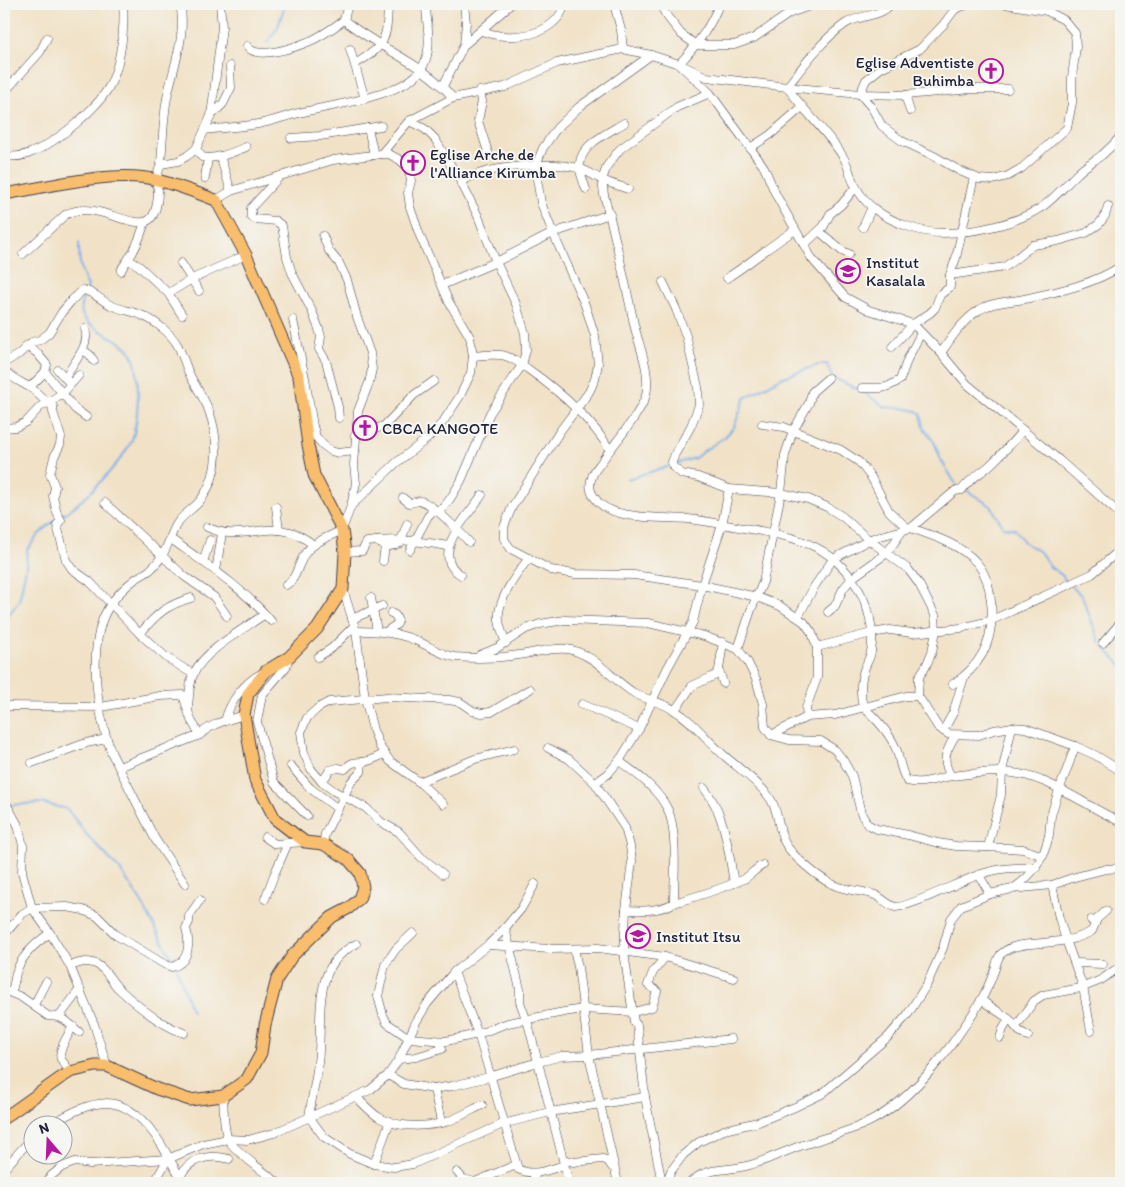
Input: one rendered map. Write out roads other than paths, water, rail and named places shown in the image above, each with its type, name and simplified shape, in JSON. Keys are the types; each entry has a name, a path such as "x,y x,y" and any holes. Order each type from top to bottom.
{"highway":[{"path":"4,194 94,179 127,176 156,179 216,200 246,255 299,377 314,475 342,530 345,552 343,589 317,629 289,658 266,671 248,694 244,716 255,780 275,819 305,842 323,844 348,859 360,873 363,887 359,899 349,908 332,917 292,956 277,979 265,1025 261,1053 247,1079 223,1096 190,1100 156,1089 107,1066 95,1066 70,1072 4,1118"}],"street":[{"path":"4,156 28,154 44,147 67,131 92,108 110,84 118,60 124,18 123,4"},
{"path":"121,271 140,238 145,222 154,215 158,191 156,179 161,164 164,120 178,57 181,31 180,4"},
{"path":"161,164 178,160 196,149 211,116 222,26 220,4"},
{"path":"247,46 253,52 261,53 297,46 311,41 344,20 348,4"},
{"path":"355,64 381,44 388,29 388,4"},
{"path":"205,130 259,124 299,113 365,99 390,91 409,80 422,69 428,55 429,36 426,4"},
{"path":"443,86 464,45 466,23 464,4"},
{"path":"464,45 511,4"},
{"path":"482,31 504,37 526,35 544,29 558,19 566,4"},
{"path":"614,4 621,30 623,49"},
{"path":"660,4 681,34 696,45 734,45 754,38 790,13 815,4"},
{"path":"679,64 710,25 719,4"},
{"path":"786,4 790,13"},
{"path":"787,87 812,54 847,22 877,13 888,8 891,4"},
{"path":"860,94 866,80 881,68 920,49 943,25 955,8 969,4"},
{"path":"860,94 872,108 882,126 902,141 974,177 993,180 1008,176 1022,168 1066,128 1072,103 1072,77 1076,47 1075,33 1064,20 1047,11 1005,4"},
{"path":"344,20 356,30 422,69 443,86 453,98"},
{"path":"4,90 9,87 40,52 47,38"},
{"path":"350,49 365,99"},
{"path":"377,155 409,121 453,98 505,87 557,63 623,49 679,64 707,77 787,87 860,94 905,95 972,89 1008,89"},
{"path":"651,55 574,112 557,128 543,148 536,165 541,203 585,305 595,336 598,364 595,379 589,392 560,430 512,507 504,527 504,539 511,549 551,570 575,574 634,574 702,585 757,597 780,606 798,616 812,633 817,648 816,678 806,708 807,717"},
{"path":"679,64 710,93 764,167 794,230 812,259 845,297 870,310 913,324 967,384 1121,515"},
{"path":"211,116 223,104 231,88 230,66"},
{"path":"787,87 842,154 856,187 872,207 893,220 921,230 942,233 962,231 994,226 1023,217 1041,207 1059,193 1079,172 1102,155 1121,136"},
{"path":"480,91 482,101 479,127 488,152"},
{"path":"710,93 677,107 620,148 608,166 602,180 648,381 645,396 637,411 592,476 590,489 596,500 610,510 638,517 688,519 773,533 805,541 822,550 833,559 852,578 864,600 870,617 872,633 870,654 860,685 864,707 888,733 897,752 902,774 907,781 916,783 928,782 951,776 1002,772 1026,775 1061,790 1100,813 1121,822"},
{"path":"905,95 910,111"},
{"path":"750,148 770,135 802,107"},
{"path":"409,121 425,129 435,139 461,182 478,216 496,262 516,304 525,332 526,350 522,365 490,413 457,487 442,508 428,516 410,550"},
{"path":"586,189 579,168 582,158 591,144 624,123"},
{"path":"290,138 320,136 381,126"},
{"path":"368,128 377,155"},
{"path":"196,149 202,157 208,158 220,156 246,146"},
{"path":"216,200 231,191 333,160 388,154 400,160 409,170 411,181 408,193 410,207 420,236 449,302 470,336 474,356 471,372 464,388 443,422 428,438 396,463 351,506"},
{"path":"220,156 231,191"},
{"path":"205,178 208,158"},
{"path":"461,182 477,174 507,167 536,165 579,168 602,180 628,189"},
{"path":"280,176 251,208 251,217 276,221 282,226 292,273 312,311 319,329 321,337 320,353 326,361 339,418"},
{"path":"892,347 913,324 935,308 940,295 950,287 950,275 956,258 974,177"},
{"path":"804,246 827,222 830,214 841,205 856,187"},
{"path":"950,275 1005,267 1033,246 1086,233 1099,224 1105,216 1108,206"},
{"path":"864,227 872,207"},
{"path":"23,254 64,215 70,212 94,210 118,218 145,222"},
{"path":"442,285 496,262 553,233 610,214"},
{"path":"727,278 794,230"},
{"path":"819,231 842,251 849,254"},
{"path":"286,585 291,582 306,551 342,530 351,506 356,483 354,451 358,411 369,383 372,369 370,353 357,317 347,280 339,264 329,251 323,236"},
{"path":"170,294 192,279 246,255"},
{"path":"128,260 145,271 170,294 182,315"},
{"path":"181,263 199,291"},
{"path":"941,353 954,333 967,319 981,309 1086,283 1121,266"},
{"path":"663,282 686,336 698,387 699,405 691,426 675,454 672,465 682,474 698,477 729,489 781,493 808,499 827,507 843,517 869,540 908,569 919,584 935,615 936,630 932,652 919,678 918,696 938,726 948,734 955,736 979,735 1012,727 1025,728 1075,746 1095,755 1121,771"},
{"path":"4,363 19,354 26,346 49,333 72,300 86,291 111,306 143,315 162,328 178,344 189,372 209,411 217,458 214,476 203,498 183,515 176,525 162,557 149,571 129,585 110,604 102,622 94,666 107,739 154,839 185,884"},
{"path":"292,320 305,378 312,426 316,436 331,451 338,453 354,451"},
{"path":"4,428 16,427 26,422 36,410 63,393 83,350 87,334 85,329"},
{"path":"862,388 882,388 900,380 908,358 921,333"},
{"path":"26,346 44,360 46,365 45,372 30,388"},
{"path":"83,350 94,361"},
{"path":"474,356 502,354 544,380 576,408 610,450"},
{"path":"4,370 15,381 30,388 53,406 60,445 54,457 50,474 55,487 53,496 59,516 57,525 66,560 140,634 167,658 193,674"},
{"path":"58,370 68,381"},
{"path":"45,372 75,409 86,417"},
{"path":"68,381 79,376"},
{"path":"738,649 750,610 762,582 781,493 785,455 793,431 809,403 812,392 828,378"},
{"path":"355,436 384,426 414,395 434,381"},
{"path":"762,424 784,428 841,450 859,462 871,477 889,510 907,529 954,545 976,562 990,588 992,632 980,658 964,677 953,684"},
{"path":"828,612 836,606 843,589 852,578 887,553 907,529 955,491 963,487 1008,448 1023,430"},
{"path":"595,783 608,774 619,761 639,729 667,668 693,622 702,585 722,525 729,489"},
{"path":"461,576 450,567 448,546 482,496"},
{"path":"403,498 408,503 423,501 437,510 469,542"},
{"path":"105,503 184,576 214,597 227,616"},
{"path":"276,507 279,530"},
{"path":"376,541 385,546 397,545 407,524"},
{"path":"207,527 222,533 240,534 251,531 279,530 290,532 314,545"},
{"path":"798,616 814,586 833,559 869,540 907,529"},
{"path":"216,571 222,533"},
{"path":"171,539 216,571 271,621"},
{"path":"203,562 210,540"},
{"path":"345,552 362,551 367,542 376,541 416,541 448,546"},
{"path":"383,562 385,546"},
{"path":"817,648 890,630 912,633 961,628 992,620 1092,574 1121,549"},
{"path":"506,643 498,619 499,611 510,585 518,571 529,558"},
{"path":"343,589 354,625 365,698 373,730 384,754 443,804"},
{"path":"140,634 154,616 168,607 191,598"},
{"path":"371,598 377,631"},
{"path":"318,657 332,648 354,625 382,606"},
{"path":"387,631 397,624 398,620 391,613"},
{"path":"188,710 193,674 203,660 212,651 265,614"},
{"path":"474,657 506,643 526,629 540,624 565,620 648,624 723,642 738,649 747,661 756,679 765,727 770,735 789,740 820,741 835,750 852,776 861,813 868,824 877,829 938,843 956,846 1023,850 1043,856"},
{"path":"1103,643 1121,622"},
{"path":"354,625 377,631 387,631 415,640 454,657 499,657 566,649 581,653 603,666 635,694 675,710 688,719 727,758 749,775 768,795 776,808 785,842 792,853 832,884 874,895 894,906 902,907 979,875 1004,868 1036,868"},
{"path":"675,710 692,686 716,675 719,670 723,642"},
{"path":"289,658 286,666 262,695 257,722 274,782 307,816"},
{"path":"719,670 723,684"},
{"path":"226,721 228,709 235,698 254,678 266,671"},
{"path":"943,730 953,713 964,677"},
{"path":"443,874 421,857 399,832 381,822 366,808 334,791 322,782 311,769 304,753 301,732 307,718 318,708 329,702 387,697 449,700 460,702 473,711 491,712 530,689"},
{"path":"4,706 100,707 160,696 183,695 191,720 200,735"},
{"path":"770,735 807,717 835,715 906,696 918,696"},
{"path":"582,704 639,729"},
{"path":"119,767 200,735 206,729 244,716"},
{"path":"988,847 1001,795 1002,772 1012,727"},
{"path":"951,776 946,767 945,760 955,736"},
{"path":"32,763 86,743 107,739"},
{"path":"1012,889 1026,880 1043,856 1049,836 1051,816 1075,746"},
{"path":"419,782 475,759 514,748"},
{"path":"548,748 569,759 595,783 625,828 630,846 632,861 626,910 624,952 634,1022 637,1024 645,1097 662,1183"},
{"path":"322,782 330,770 338,768 346,770 351,763 362,762 384,754"},
{"path":"619,761 640,777 657,795 669,812 674,845 674,903"},
{"path":"323,844 325,834 351,782 361,772 362,762"},
{"path":"291,766 310,788 338,809"},
{"path":"704,788 721,815 734,883"},
{"path":"5,801 8,810 18,825 23,846 22,872 32,908 70,966 94,1024 107,1066"},
{"path":"265,837 275,844 305,842"},
{"path":"266,899 288,843"},
{"path":"626,910 650,910 668,906 734,883 763,865"},
{"path":"666,1183 671,1171 683,1155 699,1142 724,1130 758,1122 822,1094 888,1037 908,1014 927,984 943,948 951,919 961,906 990,894 1012,889 1052,885 1075,877 1121,868"},
{"path":"979,875 990,894"},
{"path":"47,1183 51,1176 62,1167 75,1162 90,1164 168,1159 203,1144 228,1139 248,1140 274,1133 370,1090 388,1075 400,1059 416,1022 427,1004 454,972 488,945 504,928 521,909 535,884"},
{"path":"1052,885 1059,918 1084,987 1091,1031"},
{"path":"4,935 22,914 32,908 67,906 97,916 116,935 164,964 175,966 183,962 188,948 186,928 190,916 200,900"},
{"path":"690,1183 702,1174 715,1169 748,1166 803,1145 848,1131 871,1121 893,1107 925,1076 952,1045 981,1000 994,972 997,960 1003,952 1014,946 1075,939 1092,931 1093,922 1106,911"},
{"path":"504,928 520,989 520,1002 538,1062 569,1183"},
{"path":"50,933 37,942 30,950 18,969 16,983 7,991 34,1005 48,1016 58,1018 73,1026 79,1032"},
{"path":"412,933 396,949 384,965 378,996 387,1023 409,1038 441,1045"},
{"path":"356,944 343,951 334,959 325,978 321,1006 319,1053 309,1117 324,1137 350,1154 374,1164 394,1166 413,1164 503,1124 550,1112 645,1097"},
{"path":"488,945 574,949 598,948 665,957 734,978"},
{"path":"574,949 589,1055 618,1183"},
{"path":"400,1059 416,1057 441,1045 478,1034 493,1027 526,1019 583,1009 634,1012 652,1007 657,991 648,985 653,972 665,957"},
{"path":"70,966 84,961 96,964 104,970 116,986 157,1020 172,1029 184,1033"},
{"path":"1076,963 1102,964"},
{"path":"1016,1027 1034,1001 1043,995 1084,987 1101,980 1115,970"},
{"path":"454,972 478,1034 489,1077 518,1169 536,1173 564,1162 604,1159 608,1161 615,1171"},
{"path":"34,1005 46,982"},
{"path":"58,1018 80,990"},
{"path":"981,1000 1009,1019 1028,1036"},
{"path":"1000,1038 1009,1019"},
{"path":"70,1072 60,1054 73,1026"},
{"path":"388,1075 404,1084 434,1088 452,1086 489,1077 562,1056 589,1055 731,1039"},
{"path":"441,1045 444,1058"},
{"path":"434,1088 441,1122"},
{"path":"223,1096 228,1139 238,1150 278,1183"},
{"path":"356,1097 370,1112 382,1119 411,1125 441,1122 482,1105"},
{"path":"68,1114 93,1104 108,1102 125,1107 142,1120 155,1134 179,1181"},
{"path":"374,1164 390,1121"},
{"path":"4,1169 22,1149"},
{"path":"179,1181 185,1170 200,1159 212,1156 221,1156 229,1159"},
{"path":"154,1183 168,1159"},
{"path":"457,1172 468,1182 475,1182 516,1164"},
{"path":"532,1183 536,1173"}],"waterway":[{"path":"267,43 278,27 287,4"},
{"path":"79,243 80,265 88,286 87,289"},
{"path":"62,515 80,502 125,452 133,436 137,411 138,383 134,359 130,351 123,344 96,328 82,315 81,305 85,293"},
{"path":"675,464 695,458 725,437 734,427 745,398 781,378 818,365 827,364 832,377 859,390"},
{"path":"863,392 885,407 902,408 917,411 921,414 924,428 934,442 941,460 957,486 960,487"},
{"path":"627,479 670,466"},
{"path":"966,490 991,506 1003,527 1015,529 1024,542 1041,553 1050,567 1063,576 1066,582"},
{"path":"4,621 19,601 26,568 27,550 39,534 58,517"},
{"path":"1071,586 1082,596 1100,643"},
{"path":"1103,646 1121,665"},
{"path":"10,805 41,803 67,809 86,834 121,871 142,903 174,963"},
{"path":"176,967 192,1012"}],"place":[{"name":"Eglise Adventiste Buhimba","path":"991,71"},
{"name":"Eglise Arche de l'Alliance Kirumba","path":"413,163"},
{"name":"Institut Kasalala","path":"848,271"},
{"name":"CBCA KANGOTE","path":"365,428"},
{"name":"Institut Itsu","path":"638,936"}]}
